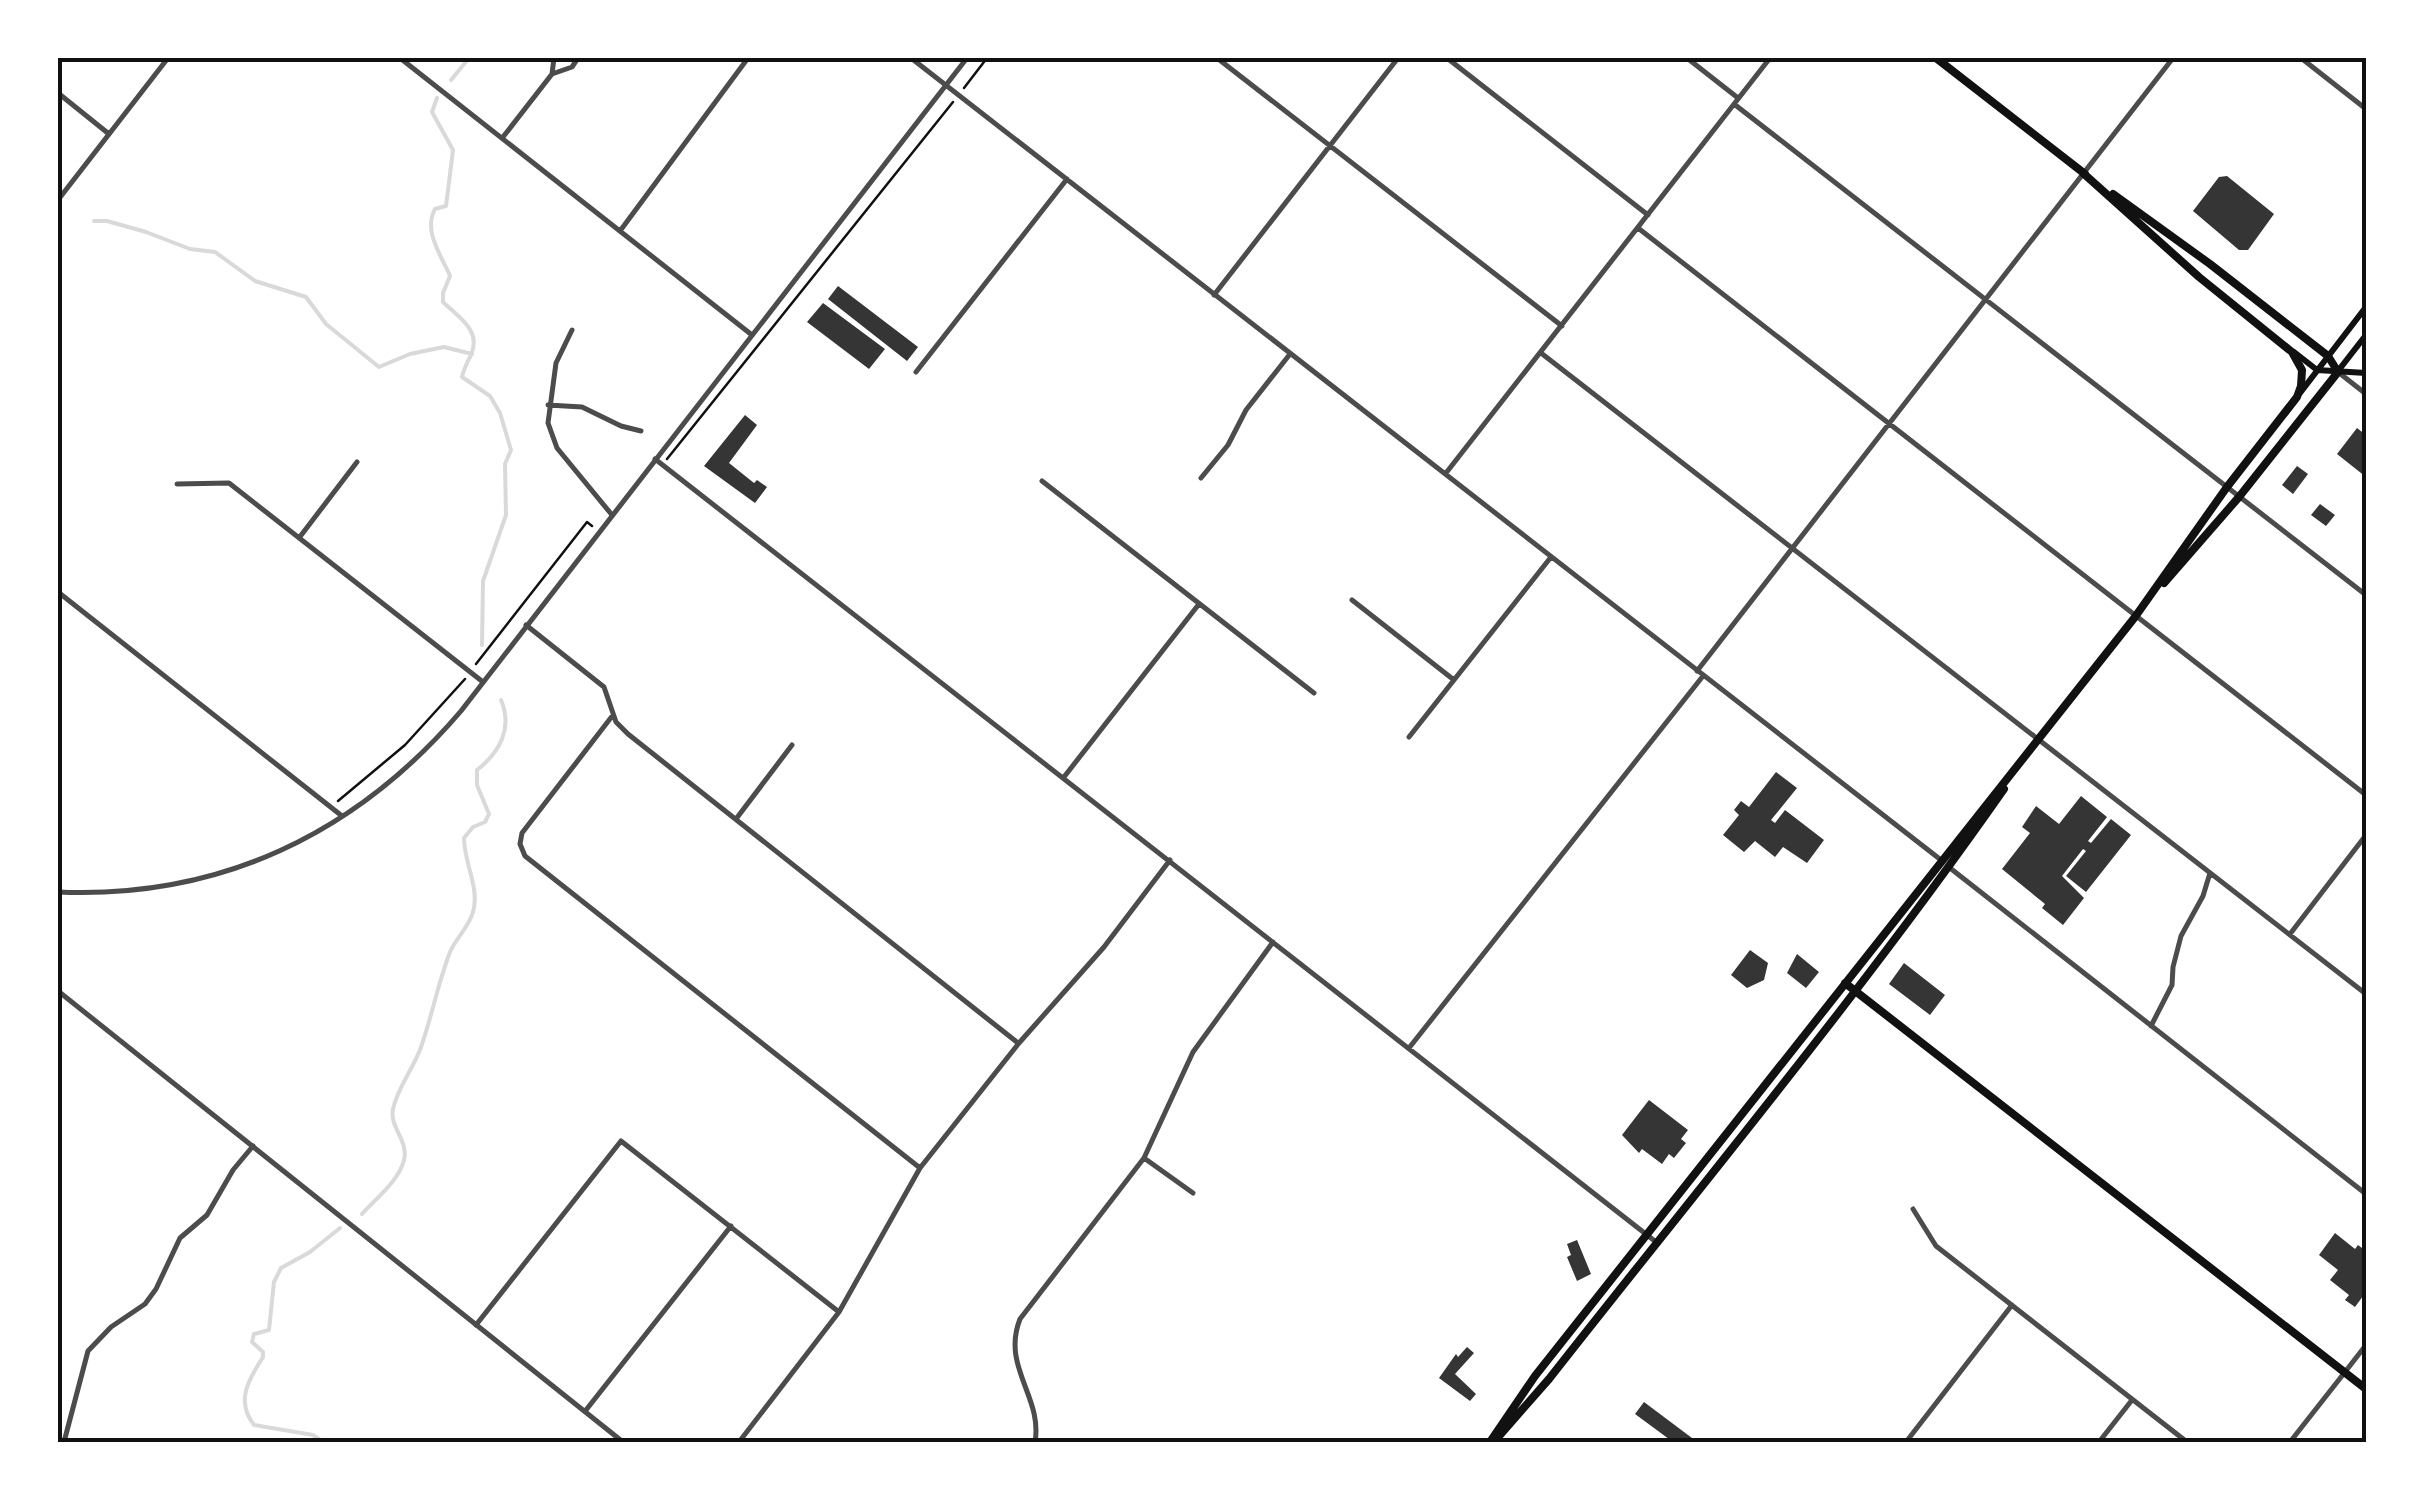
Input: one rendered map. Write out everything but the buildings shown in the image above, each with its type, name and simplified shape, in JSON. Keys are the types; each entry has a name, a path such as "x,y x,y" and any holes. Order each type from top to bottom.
{"main road":[{"path":"1936,58 2328,356 2338,372"},
{"path":"2083,173 2199,277 2317,370 2366,373"},
{"path":"2135,617 2227,487 2366,307"},
{"path":"1491,1442 1535,1376 1940,860 2135,617 2239,496 2366,334"},
{"path":"2280,341 2302,370 2302,386 2297,396"},
{"path":"1491,1442 1549,1379 1950,868 2038,740"},
{"path":"1845,983 2366,1390"}],"street":[{"path":"58,200 168,58"},
{"path":"400,58 752,335"},
{"path":"502,138 552,74 554,58"},
{"path":"552,74 572,68 578,58"},
{"path":"620,231 748,58"},
{"path":"911,58 1940,860"},
{"path":"58,892 143,888 212,876 293,847 378,793 431,744 483,682 968,58"},
{"path":"1217,58 1562,326"},
{"path":"1214,295 1398,58"},
{"path":"1447,58 1648,214"},
{"path":"1686,58 1984,299 2366,596"},
{"path":"1446,474 1770,58"},
{"path":"1409,1048 2174,58"},
{"path":"2300,58 2366,109"},
{"path":"58,93 109,134"},
{"path":"916,372 1066,179"},
{"path":"1638,228 2366,795"},
{"path":"572,330 556,362 548,423 557,448 612,515"},
{"path":"1541,353 2366,994"},
{"path":"1200,478 1228,445 1246,410 1290,354"},
{"path":"2338,372 2366,394"},
{"path":"548,404 582,407 621,426 640,430"},
{"path":"655,459 1656,1242"},
{"path":"300,538 357,462"},
{"path":"1042,481 1314,693"},
{"path":"177,484 229,483 483,682"},
{"path":"1409,737 1551,557"},
{"path":"58,592 344,818"},
{"path":"1352,600 1454,680"},
{"path":"1064,777 1199,604"},
{"path":"526,625 604,687 613,715 628,734 1018,1043"},
{"path":"613,715 529,822 520,844 525,856 920,1168"},
{"path":"736,819 792,746"},
{"path":"2290,934 2366,836"},
{"path":"739,1442 839,1312 920,1168 1170,860"},
{"path":"1950,868 2366,1194"},
{"path":"2151,1026 2172,985 2172,966 2181,936 2203,896 2210,873"},
{"path":"1035,1442 1034,1416 1016,1363 1014,1334 1020,1319 1144,1158 1193,1052 1273,942"},
{"path":"58,991 623,1442"},
{"path":"476,1325 621,1140 839,1312"},
{"path":"64,1442 88,1351 156,1290 180,1238 207,1215 232,1170 253,1146"},
{"path":"1144,1158 1193,1193"},
{"path":"1913,1210 1936,1246 2187,1442"},
{"path":"586,1410 731,1226"},
{"path":"1906,1442 2012,1306"},
{"path":"2290,1442 2366,1344"},
{"path":"2099,1442 2132,1400"}],"path":[{"path":"962,90 988,58"},
{"path":"667,459 954,101"},
{"path":"474,668 586,522 594,528"},
{"path":"336,803 406,746 466,678"}],"waterway":[{"path":"451,80 469,58"},
{"path":"437,98 432,112 453,150 446,206 435,209 431,226 450,276 443,302 467,325 473,338 474,346 462,377 490,396 500,413 511,450 505,464 506,515 483,581 482,645"},
{"path":"94,221 146,232 190,249 215,252 255,281 306,297 326,324 379,367 410,354 444,347 472,354"},
{"path":"362,1214 392,1182 404,1160 404,1147 393,1116 395,1101 421,1047 450,952 473,912 475,894 464,838 473,827 485,822 489,814 477,785 477,770 502,739 506,720 501,700"},
{"path":"323,1442 313,1435 254,1425 245,1399 249,1382 263,1357 252,1342 254,1334 269,1330 274,1282 281,1268 310,1252 340,1228"}]}
